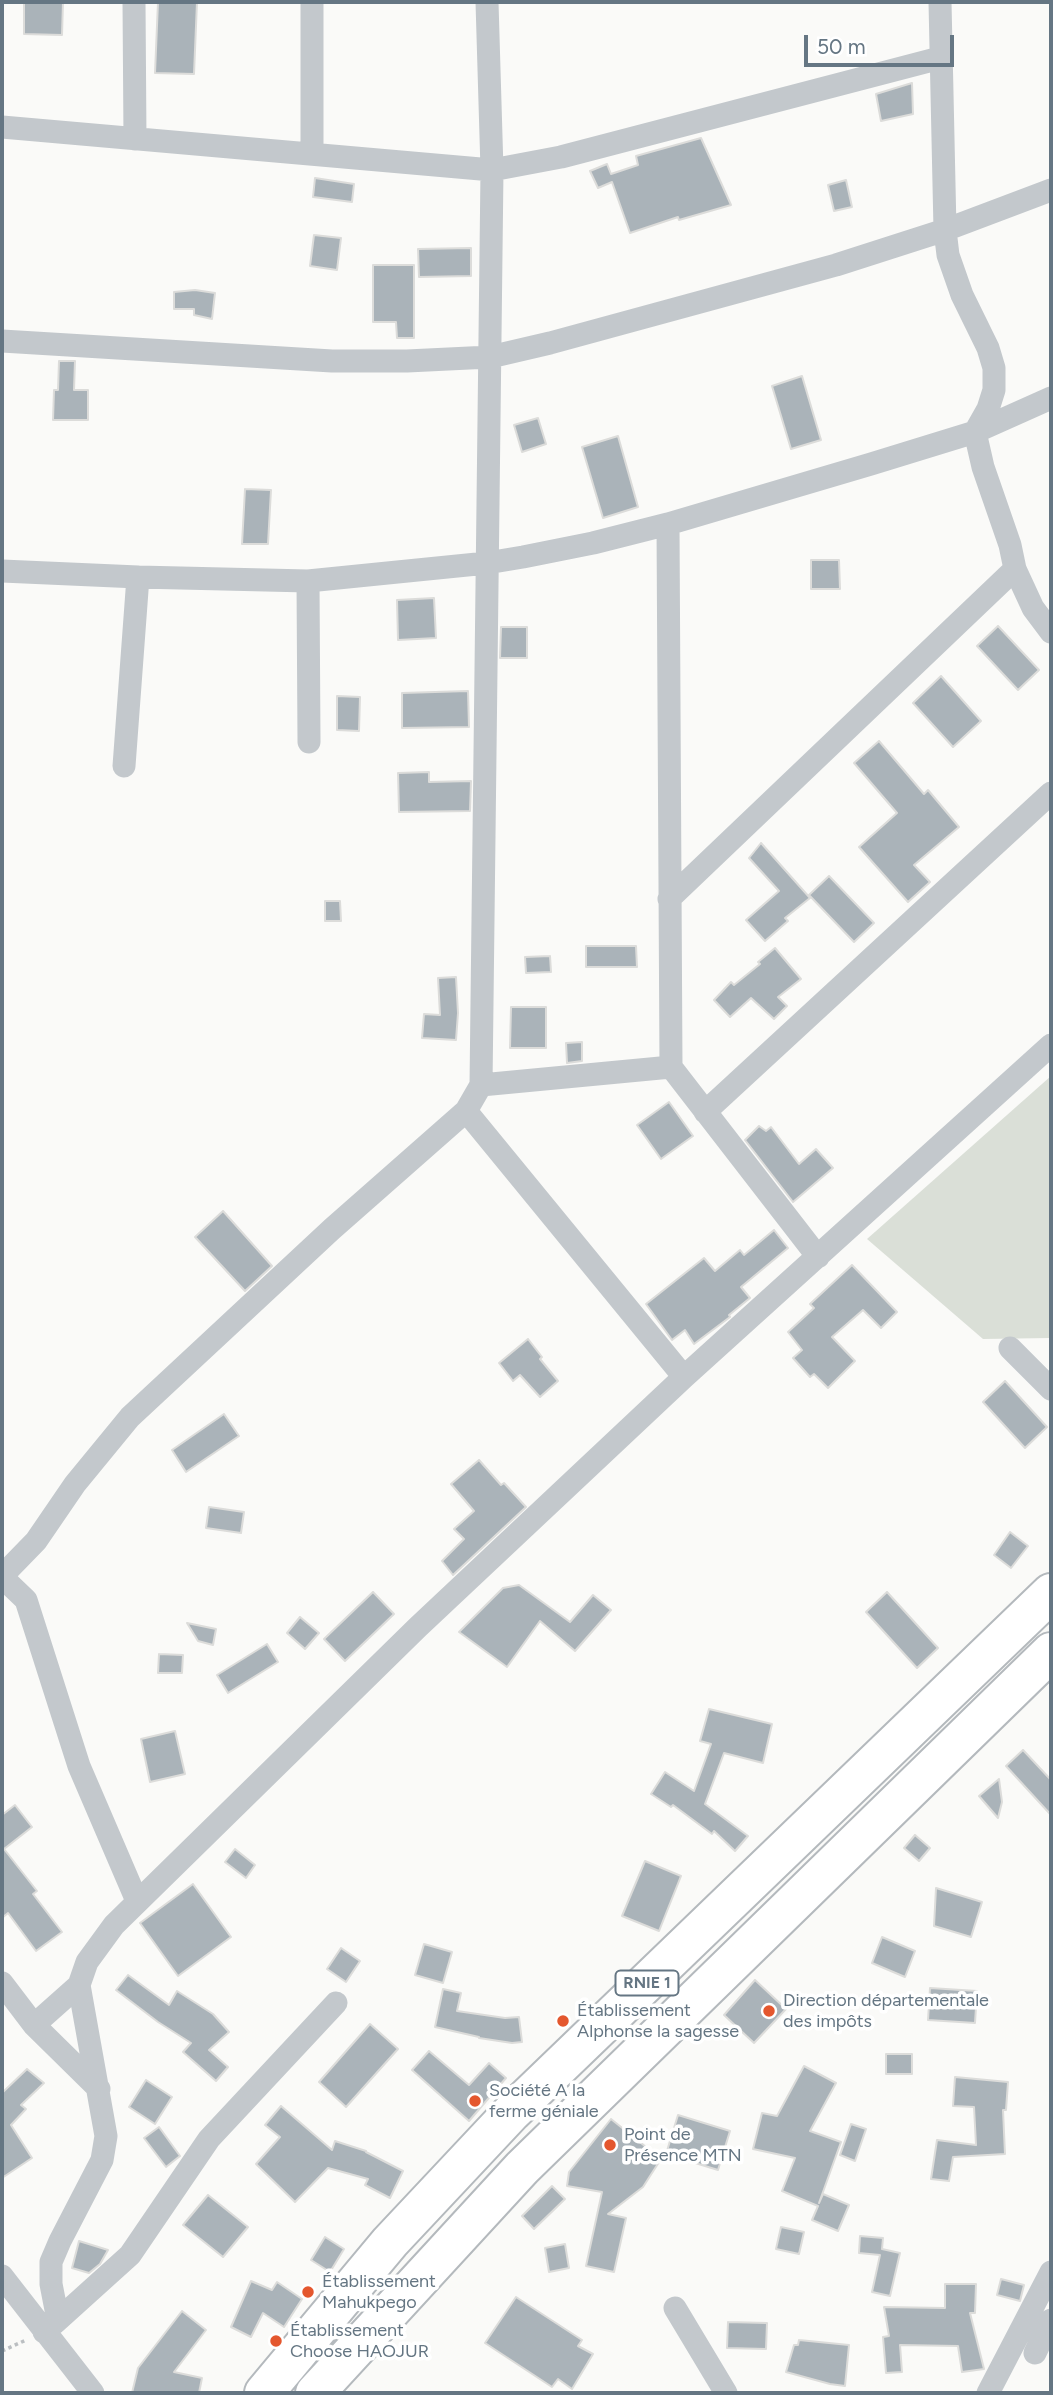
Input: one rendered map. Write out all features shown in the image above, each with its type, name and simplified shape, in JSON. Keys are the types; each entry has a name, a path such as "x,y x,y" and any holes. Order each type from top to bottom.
{"highway":[{"name":"RNIE 1","path":"264,2393 390,2242 512,2112 1051,1592"},
{"name":"RNIE 1","path":"323,2390 522,2168 1051,1652"}],"street":[{"path":"134,2 135,139"},
{"path":"312,2 312,154"},
{"path":"137,1901 79,1766 26,1600 2,1576 36,1541 75,1484 131,1417 332,1229 466,1111 481,1085 492,170 487,2"},
{"path":"940,2 945,230 949,263 988,348 994,368 994,390 988,409 975,432 983,467 1010,545 1015,569 1033,608 1051,632"},
{"path":"2,127 492,170 561,157 940,58"},
{"path":"2,341 332,361 407,361 490,356 550,343 836,265 945,230 1051,190"},
{"path":"2,571 308,581 487,563 593,544 668,524 975,432 1051,398"},
{"path":"668,524 671,1068 818,1257"},
{"path":"669,899 1015,569"},
{"path":"124,766 138,577"},
{"path":"308,581 309,742"},
{"path":"705,1112 1051,793"},
{"path":"34,2025 79,1985 87,1962 114,1924 418,1627 684,1377 1051,1045"},
{"path":"481,1085 671,1068"},
{"path":"466,1111 684,1377"},
{"path":"1010,1348 1051,1389"},
{"path":"2,1983 34,2025 99,2089"},
{"path":"51,2326 51,2262 102,2160 106,2136 79,1985"},
{"path":"51,2326 130,2255 209,2139 336,2003"},
{"path":"2,2276 51,2326 93,2393"},
{"path":"989,2393 1049,2281"},
{"path":"675,2308 726,2393"},
{"path":"1035,2353 1051,2320"}],"path":[{"path":"2,2351 51,2326"}],"shaded area":[{"path":"1051,1076 1051,1338 983,1339 867,1239"}],"building":[{"path":"24,2 63,2 62,35 24,34"},
{"path":"158,2 197,2 194,74 155,73"},
{"path":"912,83 913,114 881,121 876,94"},
{"path":"701,138 731,205 679,220 678,217 630,233 612,182 598,188 590,171 607,164 611,174 638,165 636,156"},
{"path":"315,178 354,184 352,202 313,197"},
{"path":"846,180 852,207 834,211 828,185"},
{"path":"314,235 341,238 337,270 310,266"},
{"path":"471,248 471,276 419,277 418,249"},
{"path":"373,265 414,265 414,338 397,338 396,322 373,322"},
{"path":"195,290 215,293 212,319 194,315 194,309 174,309 174,292"},
{"path":"59,361 75,361 74,390 88,390 88,420 53,420"},
{"path":"802,376 821,440 791,449 772,386"},
{"path":"538,418 546,444 522,452 514,425"},
{"path":"618,436 638,507 603,518 582,447"},
{"path":"245,489 271,490 268,544 242,544"},
{"path":"811,560 839,560 840,589 811,589"},
{"path":"434,598 436,638 398,640 397,600"},
{"path":"998,626 1039,670 1018,690 977,646"},
{"path":"501,627 527,627 527,658 500,658"},
{"path":"941,676 981,721 953,747 913,703"},
{"path":"468,691 469,727 402,728 402,693"},
{"path":"337,696 360,697 359,731 337,730"},
{"path":"879,741 924,794 928,790 959,827 914,865 930,882 908,902 859,847 897,813 854,763"},
{"path":"429,772 429,782 471,781 470,811 399,812 398,773"},
{"path":"761,843 810,898 785,918 788,921 765,941 746,920 779,891 749,858"},
{"path":"829,876 874,923 854,942 809,895"},
{"path":"325,901 340,901 341,921 325,921"},
{"path":"586,946 636,946 637,967 586,967"},
{"path":"775,948 801,979 778,997 787,1006 774,1019 751,998 730,1017 714,1000 731,982 734,985"},
{"path":"550,956 551,972 526,973 525,957"},
{"path":"456,977 456,1040 422,1038 424,1014 440,1015 438,978"},
{"path":"511,1007 546,1007 546,1048 510,1048"},
{"path":"582,1042 582,1061 567,1063 566,1043"},
{"path":"669,1102 693,1136 661,1159 637,1125"},
{"path":"759,1126 766,1131 771,1127 799,1164 816,1149 833,1168 793,1202 745,1140"},
{"path":"223,1211 272,1266 245,1291 195,1237"},
{"path":"774,1230 788,1248 741,1287 750,1298 694,1344 685,1330 672,1340 646,1304 704,1258 715,1271 740,1250 744,1255"},
{"path":"852,1265 897,1312 881,1328 863,1310 832,1337 855,1361 828,1388 814,1374 810,1377 793,1358 802,1350 788,1332 814,1308 810,1304"},
{"path":"528,1339 558,1381 540,1397 520,1375 513,1381 499,1363"},
{"path":"1005,1381 1047,1427 1025,1448 983,1402"},
{"path":"224,1414 239,1436 186,1472 172,1450"},
{"path":"479,1460 501,1485 504,1483 526,1507 453,1575 442,1561 464,1539 454,1529 474,1511 451,1484"},
{"path":"209,1507 244,1512 241,1533 206,1528"},
{"path":"1010,1532 1028,1546 1011,1568 994,1555"},
{"path":"519,1585 570,1622 593,1595 611,1610 575,1651 540,1621 507,1667 459,1632 503,1588"},
{"path":"373,1592 394,1614 345,1661 324,1639"},
{"path":"887,1592 938,1648 917,1668 866,1612"},
{"path":"300,1617 319,1633 305,1649 287,1633"},
{"path":"187,1623 216,1629 213,1645 198,1641"},
{"path":"267,1644 278,1662 228,1693 217,1675"},
{"path":"159,1654 183,1655 182,1673 158,1673"},
{"path":"709,1709 772,1724 763,1763 724,1753 705,1804 748,1836 735,1851 714,1831 712,1834 673,1805 671,1807 651,1794 665,1772 694,1791 711,1744 700,1741"},
{"path":"175,1731 185,1774 150,1782 141,1739"},
{"path":"1023,1750 1051,1780 1051,1815 1006,1766"},
{"path":"999,1779 1002,1802 998,1818 979,1796"},
{"path":"15,1805 32,1827 4,1849 37,1891 33,1894 62,1932 36,1951 8,1913 2,1918 2,1815"},
{"path":"915,1835 930,1848 919,1861 904,1848"},
{"path":"235,1849 255,1865 246,1878 225,1862"},
{"path":"645,1861 681,1876 659,1931 622,1916"},
{"path":"193,1884 231,1937 178,1976 140,1923"},
{"path":"936,1888 982,1902 971,1937 934,1926"},
{"path":"882,1937 915,1951 905,1977 872,1963"},
{"path":"424,1944 452,1952 443,1983 415,1975"},
{"path":"341,1948 360,1961 346,1982 327,1969"},
{"path":"128,1975 169,2005 177,1991 213,2014 229,2032 209,2050 228,2067 216,2081 183,2052 191,2043 116,1990"},
{"path":"755,1980 786,2009 754,2043 724,2015"},
{"path":"930,1988 977,1991 975,2023 928,2020"},
{"path":"443,1989 461,1993 457,2011 505,2018 519,2017 522,2042 479,2038 435,2027"},
{"path":"370,2024 398,2049 346,2107 319,2082"},
{"path":"429,2051 469,2085 489,2063 506,2078 469,2121 412,2070"},
{"path":"886,2054 912,2054 912,2074 886,2074"},
{"path":"804,2066 836,2083 810,2131 841,2142 819,2203 823,2194 849,2205 838,2231 812,2220 818,2206 782,2191 795,2158 753,2149 762,2113 777,2116"},
{"path":"27,2069 44,2083 21,2105 26,2109 11,2125 32,2158 2,2178 2,2093"},
{"path":"955,2077 1008,2082 1006,2110 1003,2110 1005,2154 953,2157 949,2181 931,2179 937,2140 976,2145 974,2107 953,2106"},
{"path":"146,2080 172,2097 155,2124 129,2107"},
{"path":"281,2106 332,2150 335,2141 366,2151 403,2171 390,2198 365,2185 368,2179 328,2168 295,2202 256,2164 280,2137 265,2125"},
{"path":"678,2115 730,2131 718,2170 666,2154"},
{"path":"611,2119 661,2159 643,2187 608,2214 626,2218 614,2272 586,2266 602,2192 567,2186 569,2172"},
{"path":"851,2124 866,2129 855,2161 840,2155"},
{"path":"159,2127 180,2156 166,2167 144,2138"},
{"path":"552,2186 565,2199 534,2229 522,2216"},
{"path":"208,2195 248,2227 223,2257 183,2225"},
{"path":"781,2227 804,2232 799,2254 776,2249"},
{"path":"860,2236 883,2238 882,2249 900,2253 890,2296 872,2292 880,2255 859,2253"},
{"path":"325,2237 344,2249 330,2272 311,2260"},
{"path":"79,2241 108,2250 100,2264 89,2273 72,2268"},
{"path":"565,2244 569,2268 549,2272 545,2248"},
{"path":"1001,2279 1024,2285 1020,2301 997,2295"},
{"path":"251,2281 272,2290 277,2282 302,2299 284,2327 263,2313 251,2337 231,2327"},
{"path":"945,2284 976,2284 975,2313 970,2313 984,2369 962,2372 958,2346 900,2345 902,2372 886,2373 883,2337 889,2336 884,2307 945,2308"},
{"path":"516,2297 582,2340 578,2346 593,2354 572,2389 558,2379 552,2387 485,2343"},
{"path":"182,2311 206,2330 174,2372 202,2378 199,2393 132,2393 138,2368"},
{"path":"728,2322 767,2323 766,2349 727,2348"},
{"path":"799,2340 849,2345 845,2386 786,2372 794,2345 798,2345"}],"place":[{"name":"Direction départementale des impôts","path":"769,2011"},
{"name":"Établissement Alphonse la sagesse","path":"563,2021"},
{"name":"Société A la ferme géniale","path":"475,2101"},
{"name":"Point de Présence MTN","path":"610,2145"},
{"name":"Établissement Mahukpego","path":"308,2292"},
{"name":"Établissement Choose HAOJUR","path":"276,2341"}]}
